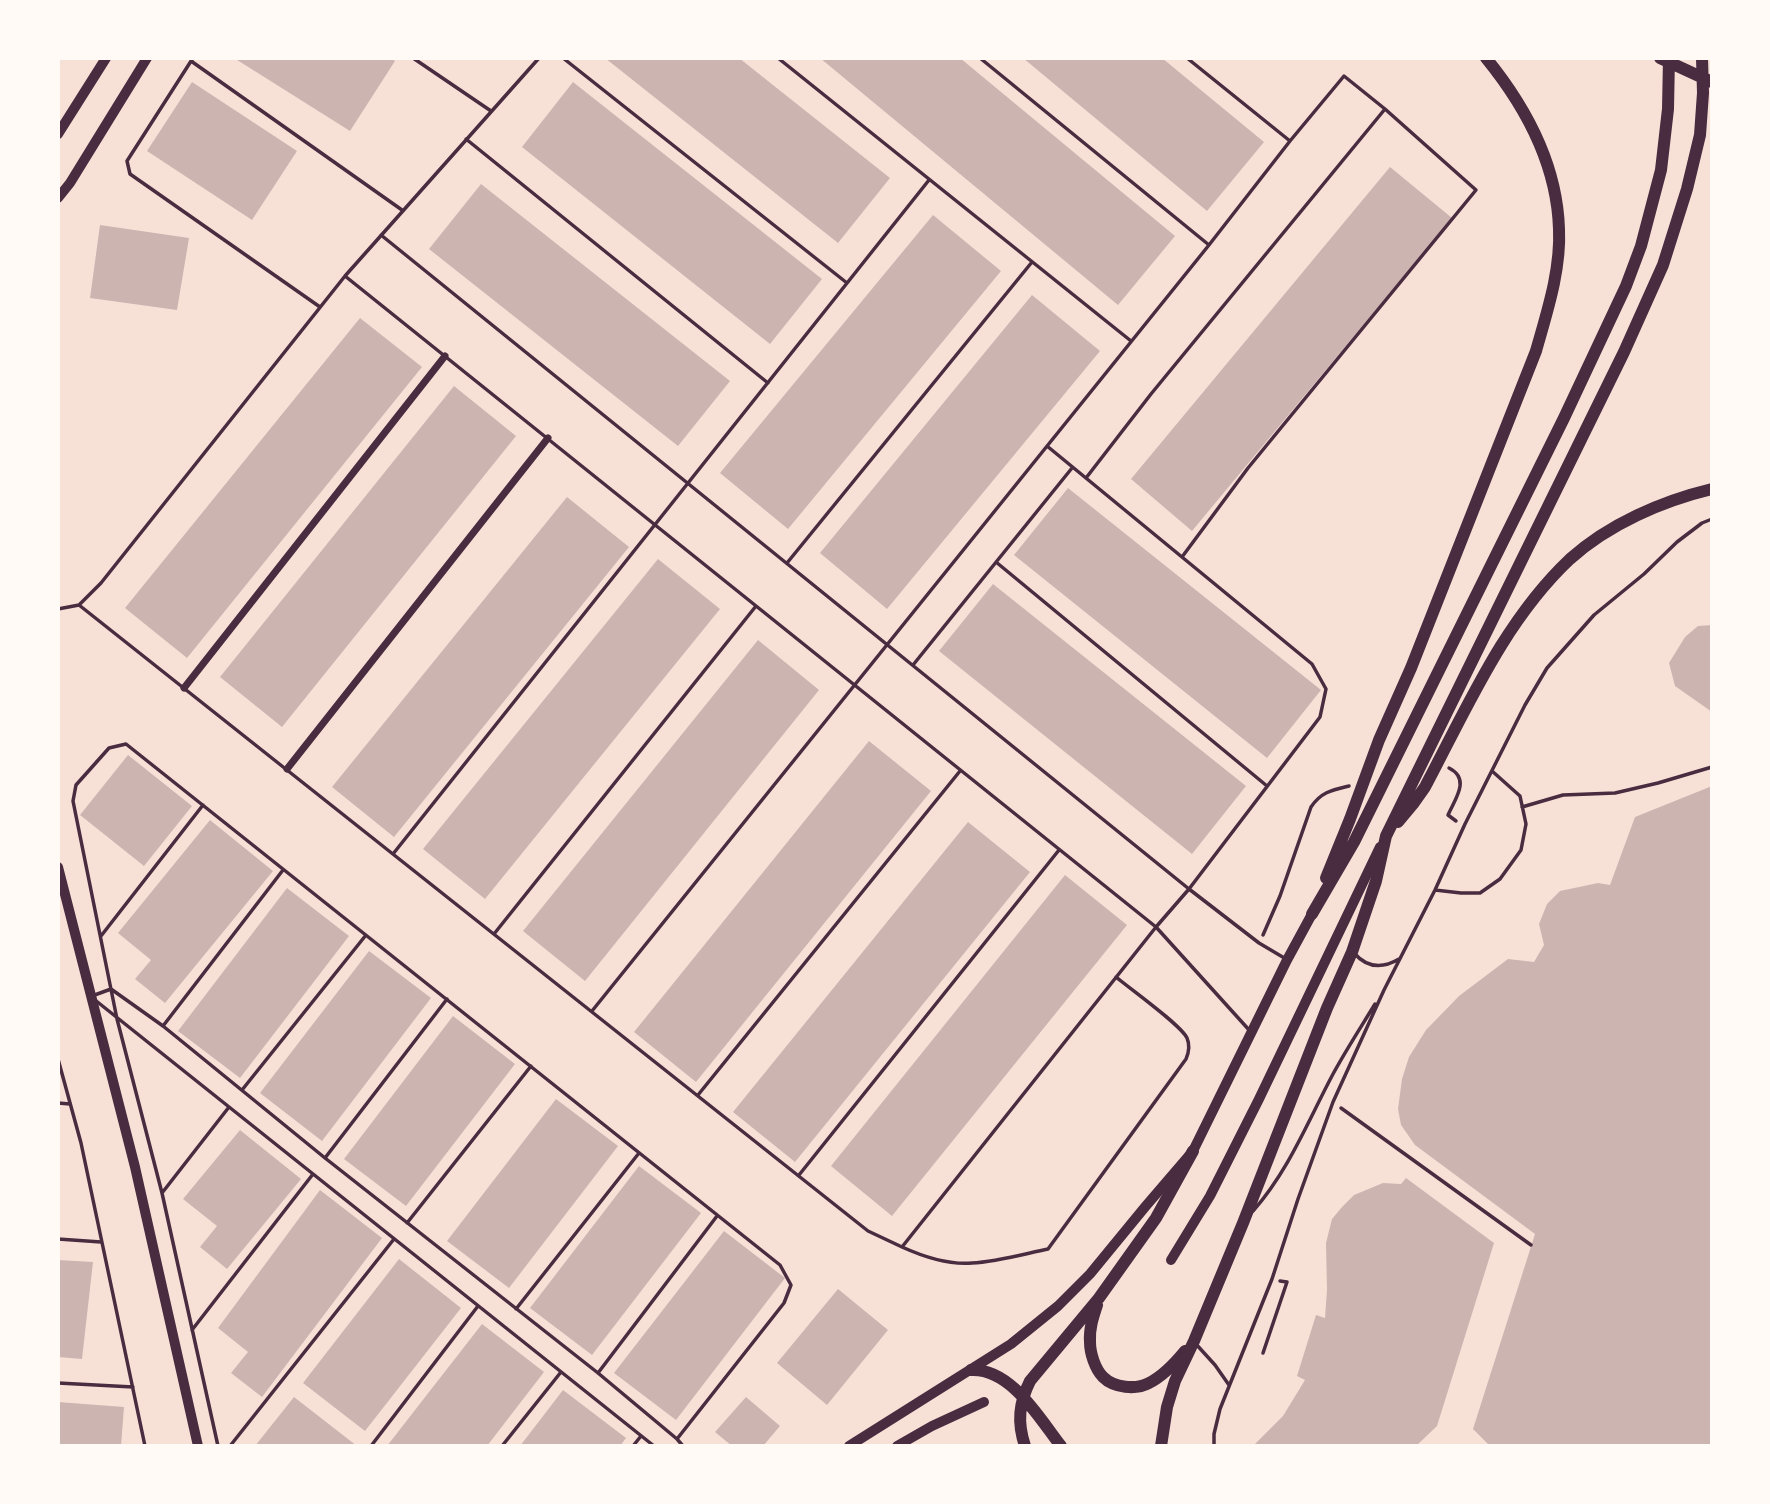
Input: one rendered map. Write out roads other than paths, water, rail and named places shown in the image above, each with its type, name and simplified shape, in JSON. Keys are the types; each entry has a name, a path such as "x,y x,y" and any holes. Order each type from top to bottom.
{"main road":[{"path":"58,134 107,58"},
{"path":"58,205 147,58"},
{"path":"1312,914 1536,351 1549,308 1560,230 1548,167 1525,112 1486,58"},
{"path":"1660,58 1712,82"},
{"path":"1025,1446 1021,1435 1022,1397 1038,1370 1099,1298 1156,1219 1193,1151 1287,960 1366,818 1564,418 1626,286 1641,246 1661,170 1668,109 1669,58"},
{"path":"1171,1260 1210,1196 1259,1099 1651,296 1687,189 1700,135 1702,58"},
{"path":"58,198 70,183"},
{"path":"1161,1446 1167,1407 1175,1381 1243,1223 1327,1008 1352,952 1376,881 1386,836 1425,787 1488,668 1513,628 1552,578 1573,557 1630,519 1712,488"},
{"path":"849,1446 1022,1336 1058,1306 1090,1275 1193,1151"},
{"path":"1099,1298 1092,1321 1090,1344 1094,1361 1103,1377 1115,1385 1138,1387 1148,1384 1179,1359 1194,1341"},
{"path":"971,1370 982,1370 999,1377 1022,1397 1060,1446"},
{"path":"897,1446 984,1402"}],"street":[{"path":"184,688 445,356"},
{"path":"287,769 548,439"},
{"path":"58,867 135,1167 198,1446"}],"lane":[{"path":"413,58 491,111"},
{"path":"58,609 79,605 101,583 380,234 539,58"},
{"path":"563,58 847,283"},
{"path":"778,58 1130,341"},
{"path":"980,58 1209,244"},
{"path":"1187,58 1290,141"},
{"path":"320,307 130,174 127,161 192,60 402,210"},
{"path":"592,1011 1344,76 1476,190 1248,468 1182,557"},
{"path":"1086,478 1151,394 1385,109"},
{"path":"466,139 768,383"},
{"path":"393,854 929,180"},
{"path":"380,234 1189,889 1259,943 1287,960"},
{"path":"787,563 1032,262"},
{"path":"345,276 1156,927 1252,1033"},
{"path":"902,1247 1189,889 1320,717 1326,689 1312,664 1046,446"},
{"path":"913,665 1073,467"},
{"path":"1214,1446 1220,1409 1272,1279 1333,1102 1384,990 1525,705 1547,668 1594,615 1644,574 1677,542 1702,523 1712,519"},
{"path":"996,562 1267,786"},
{"path":"79,605 869,1231 931,1258 973,1264 1048,1249 1186,1059 1188,1041 1181,1029 1116,977"},
{"path":"494,934 756,606"},
{"path":"218,1446 162,1193 117,1019 73,801 76,785 109,748 127,744 780,1265 791,1285 784,1303 677,1439"},
{"path":"1522,807 1563,795 1615,793 1712,766"},
{"path":"698,1095 960,771"},
{"path":"1435,890 1480,893 1500,879 1521,850 1527,824 1520,796 1492,771"},
{"path":"101,936 203,805"},
{"path":"799,1175 1059,850"},
{"path":"163,1026 284,869"},
{"path":"242,1090 366,935"},
{"path":"1352,952 1367,965 1380,967 1401,957"},
{"path":"111,989 90,997 654,1446"},
{"path":"111,989 163,1026 325,1158 598,1373 683,1446"},
{"path":"1243,1223 1267,1195 1289,1162 1333,1074 1384,990"},
{"path":"325,1158 447,999"},
{"path":"58,1059 81,1143 145,1446"},
{"path":"407,1223 531,1066"},
{"path":"58,1103 70,1104"},
{"path":"162,1193 229,1107"},
{"path":"516,1308 639,1153"},
{"path":"192,1331 313,1174"},
{"path":"598,1373 718,1215"},
{"path":"58,1239 102,1242"},
{"path":"230,1446 394,1239"},
{"path":"371,1446 478,1306"},
{"path":"1194,1341 1229,1385"},
{"path":"502,1446 561,1372"},
{"path":"58,1383 133,1387"},
{"path":"633,1446 641,1436"}]}
